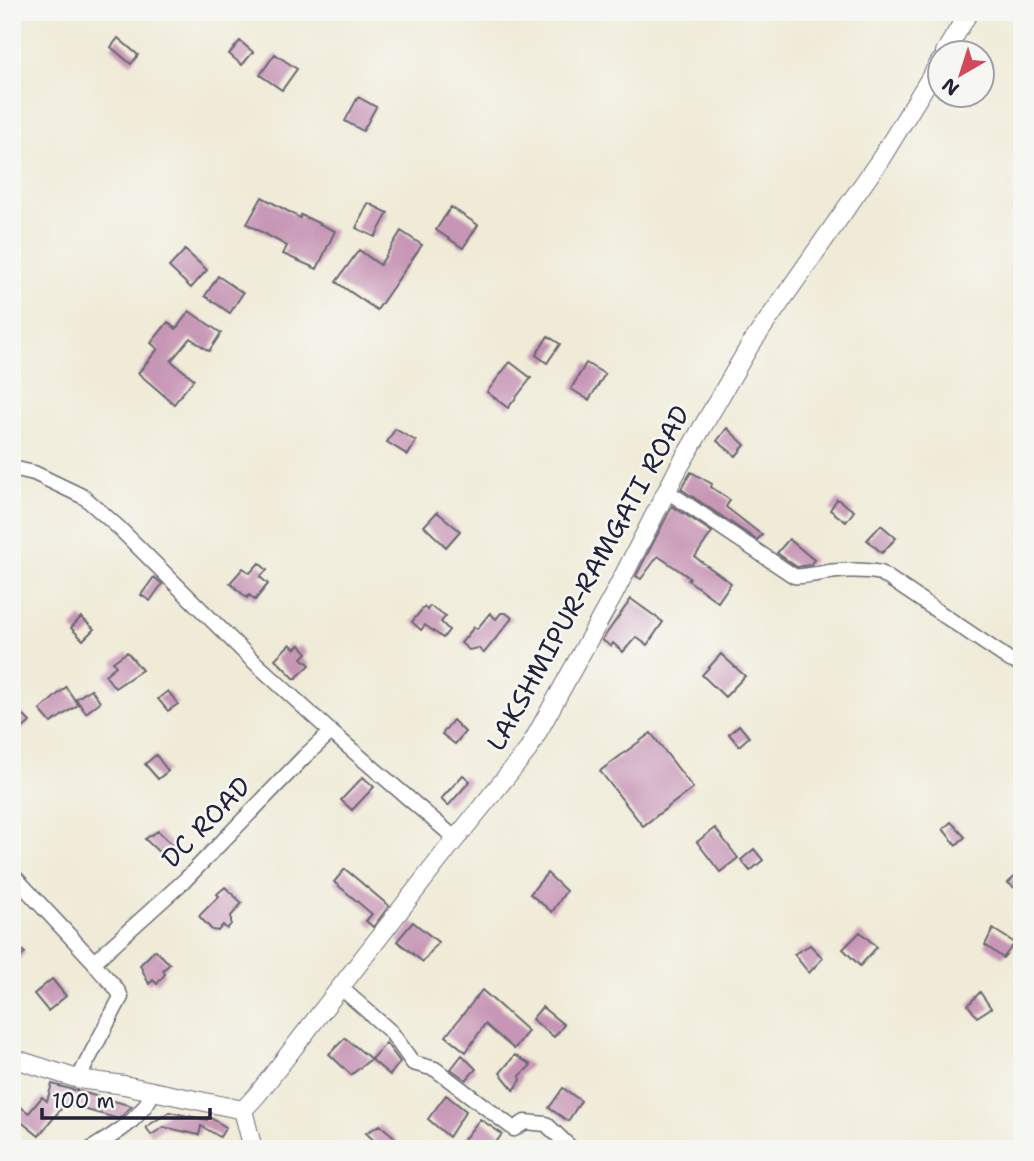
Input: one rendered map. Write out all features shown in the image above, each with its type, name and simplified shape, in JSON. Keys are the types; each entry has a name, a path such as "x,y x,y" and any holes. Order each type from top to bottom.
{"main road":[{"path":"953,38 969,12"},
{"name":"LAKSHMIPUR-RAMGATI ROAD","path":"243,1110 528,750 667,491 749,347 880,160 926,85"},
{"path":"12,1058 78,1079 243,1110 253,1149"}],"street":[{"path":"12,468 34,473 84,497 144,552 250,658 331,732 456,839"},
{"path":"667,491 794,576 804,578 817,574 871,571 881,573 1010,660 1022,664"},
{"name":"DC ROAD","path":"94,962 186,879 331,732"},
{"path":"12,874 94,962 99,973 119,991 121,997 78,1079"},
{"path":"340,987 391,1032 413,1063 435,1069 514,1129 525,1122 546,1124 572,1149"},
{"path":"91,1149 136,1119 153,1091"}],"building":[{"path":"118,38 138,55 131,64 111,47"},
{"path":"240,41 253,52 242,65 229,54"},
{"path":"275,54 297,69 282,90 260,75"},
{"path":"358,97 376,107 363,131 345,121"},
{"path":"262,197 300,218 301,215 335,231 317,269 283,254 287,246 247,224"},
{"path":"368,203 388,213 375,237 356,228"},
{"path":"451,207 478,225 463,248 436,230"},
{"path":"401,231 422,245 377,310 336,282 359,250 380,265"},
{"path":"185,250 207,270 191,288 169,267"},
{"path":"218,276 243,293 230,313 205,296"},
{"path":"189,311 221,333 209,351 190,338 171,361 194,379 174,404 138,373 158,349 151,343 168,322 176,329"},
{"path":"548,336 560,344 547,363 536,355"},
{"path":"510,362 531,378 508,408 487,392"},
{"path":"586,363 605,374 589,400 571,389"},
{"path":"727,428 745,445 736,456 717,441"},
{"path":"395,429 416,441 408,455 387,442"},
{"path":"691,472 712,484 711,487 730,500 726,507 762,535 757,540 681,489"},
{"path":"837,499 854,511 846,522 830,510"},
{"path":"672,506 712,532 695,557 731,583 718,602 658,556 641,579 636,576"},
{"path":"437,512 460,531 446,547 424,526"},
{"path":"881,525 896,538 882,553 867,540"},
{"path":"789,539 814,560 810,565 797,567 777,553"},
{"path":"259,563 267,570 260,577 268,584 255,600 249,595 247,598 230,583 243,568 250,573"},
{"path":"154,577 162,584 150,601 141,595"},
{"path":"631,599 663,622 647,645 636,637 623,652 613,643 611,646 602,640"},
{"path":"430,606 446,616 441,622 449,630 443,638 425,625 421,630 412,622 424,607 427,610"},
{"path":"490,613 496,619 501,613 512,618 484,653 478,648 469,650 461,643"},
{"path":"81,617 94,629 83,640 71,628"},
{"path":"290,644 295,649 300,645 307,653 302,658 310,665 295,679 275,659"},
{"path":"127,652 142,670 115,688 105,675 116,666 113,662"},
{"path":"721,654 745,676 725,697 702,675"},
{"path":"66,687 78,705 51,723 40,710"},
{"path":"91,689 100,702 86,713 76,699"},
{"path":"168,691 178,704 168,711 158,699"},
{"path":"12,703 30,722 12,738"},
{"path":"453,720 465,732 455,744 442,734"},
{"path":"739,725 749,737 739,746 729,734"},
{"path":"651,733 693,788 643,826 600,771"},
{"path":"156,755 168,771 158,779 145,764"},
{"path":"463,775 470,781 448,806 441,799"},
{"path":"363,777 374,787 352,810 341,800"},
{"path":"951,822 965,837 956,845 943,829"},
{"path":"715,828 738,858 720,872 697,842"},
{"path":"158,831 173,845 163,856 145,839"},
{"path":"754,849 763,860 750,871 741,860"},
{"path":"345,869 389,906 373,927 366,921 372,914 334,882"},
{"path":"1022,870 1022,893 1008,883"},
{"path":"547,873 566,891 552,912 530,894"},
{"path":"225,887 242,903 231,916 231,924 227,929 223,925 218,931 212,930 199,916"},
{"path":"413,922 438,942 423,962 397,941"},
{"path":"993,929 1015,943 1003,958 985,945"},
{"path":"860,932 877,947 860,966 843,949"},
{"path":"12,940 25,953 12,965"},
{"path":"810,945 823,958 809,973 794,954"},
{"path":"155,950 170,964 163,970 165,974 157,984 153,980 149,984 140,965"},
{"path":"52,979 66,996 48,1011 34,994"},
{"path":"482,990 528,1031 514,1049 485,1024 466,1052 446,1036"},
{"path":"980,992 991,1008 977,1017 968,1005"},
{"path":"542,1007 564,1025 554,1037 532,1019"},
{"path":"345,1038 371,1059 351,1075 329,1054"},
{"path":"386,1043 400,1062 390,1075 371,1059"},
{"path":"462,1055 476,1069 466,1080 451,1069"},
{"path":"515,1055 531,1065 520,1076 521,1080 514,1090 500,1073"},
{"path":"52,1084 132,1106 119,1119 65,1104 39,1136 20,1121 12,1132 12,1101 29,1113 42,1097 47,1101"},
{"path":"563,1088 581,1101 568,1121 549,1108"},
{"path":"446,1095 466,1111 449,1137 428,1119"},
{"path":"169,1112 207,1120 209,1117 226,1127 220,1137 201,1126 199,1135 164,1127 151,1135 146,1127"},
{"path":"480,1119 502,1134 491,1149 469,1149 462,1142"},
{"path":"380,1125 397,1139 387,1149 383,1149 366,1133"}]}
